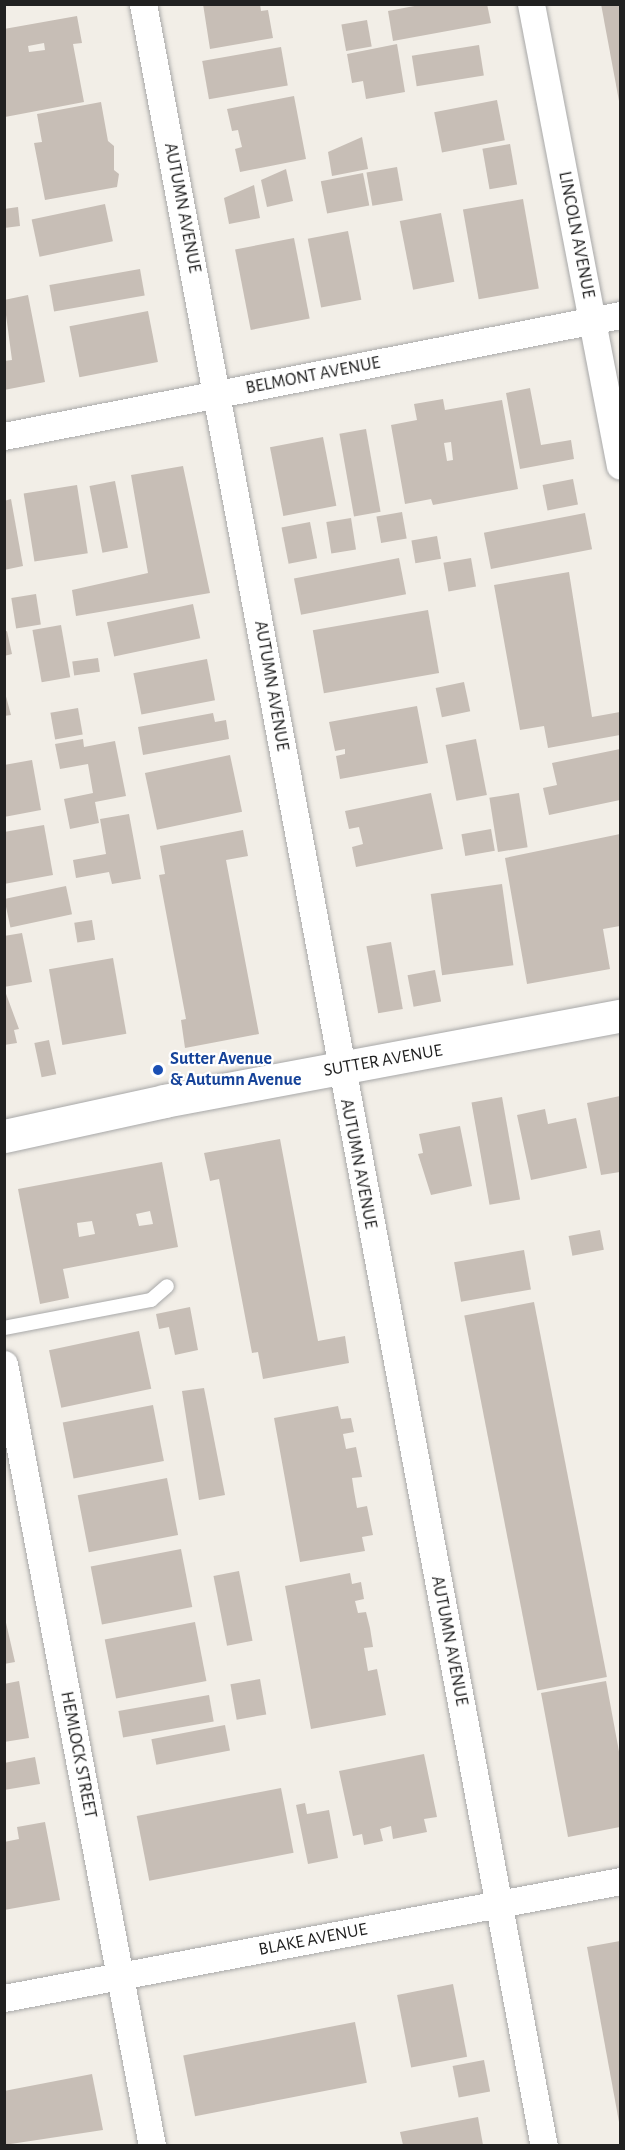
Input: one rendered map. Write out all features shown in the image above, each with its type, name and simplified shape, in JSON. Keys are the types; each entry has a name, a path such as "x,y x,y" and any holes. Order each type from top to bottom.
{"street":[{"name":"AUTUMN AVENUE","path":"143,4 218,394 340,1069 544,2145"},
{"name":"LINCOLN AVENUE","path":"531,4 621,465"},
{"name":"BELMONT AVENUE","path":"4,436 621,315"},
{"name":"SUTTER AVENUE","path":"4,1136 621,1016"},
{"name":"HEMLOCK STREET","path":"4,1364 152,2145"},
{"name":"BLAKE AVENUE","path":"4,1998 621,1881"}],"lane":[{"path":"4,1328 151,1299 167,1286"}],"building":[{"path":"203,4 260,4 261,11 268,10 273,38 210,49"},
{"path":"425,4 487,4 491,23 393,41 388,11"},
{"path":"601,4 620,4 620,101 619,101"},
{"path":"77,16 82,43 73,44 84,102 5,117 4,29","holes":["44,43 45,50 29,52 28,46"]},
{"path":"367,20 372,47 346,51 341,25"},
{"path":"397,44 405,92 366,99 363,81 352,83 347,54"},
{"path":"479,45 484,76 417,86 412,56"},
{"path":"281,47 288,85 209,99 202,61"},
{"path":"294,96 306,159 240,172 235,149 242,147 238,130 232,131 227,109"},
{"path":"497,100 505,140 442,152 434,112"},
{"path":"101,102 108,141 114,146 114,170 119,174 117,187 45,200 34,143 42,142 37,114"},
{"path":"362,137 368,169 332,176 328,152"},
{"path":"510,144 517,184 490,189 482,149"},
{"path":"397,167 403,200 372,206 366,172"},
{"path":"286,169 293,201 267,207 261,180"},
{"path":"363,173 369,205 327,214 321,181"},
{"path":"254,185 260,218 229,224 224,198"},
{"path":"523,199 539,289 479,299 463,210"},
{"path":"105,204 113,241 40,257 32,220"},
{"path":"18,207 20,226 4,228 4,209"},
{"path":"441,213 454,282 413,290 400,221"},
{"path":"348,231 361,300 321,308 308,239"},
{"path":"294,238 310,318 251,330 235,249"},
{"path":"140,269 145,296 54,312 49,285"},
{"path":"28,295 45,382 4,390 4,361 12,360 4,300"},
{"path":"148,311 158,362 79,377 69,326"},
{"path":"530,388 541,445 571,440 574,459 520,469 506,393"},
{"path":"443,399 445,410 502,400 518,489 433,505 431,499 405,504 391,425 417,420 414,404","holes":["451,442 453,460 447,461 444,443"]},
{"path":"366,429 381,512 354,516 339,434"},
{"path":"323,437 336,506 283,516 270,447"},
{"path":"183,466 210,593 76,616 72,590 148,573 131,475"},
{"path":"573,479 578,505 548,510 543,485"},
{"path":"115,481 128,548 102,553 89,486"},
{"path":"77,485 88,553 34,562 24,493"},
{"path":"11,499 23,566 4,570 4,501"},
{"path":"402,512 407,539 381,543 376,517"},
{"path":"585,513 592,549 491,569 484,533"},
{"path":"351,518 356,550 331,554 326,522"},
{"path":"310,522 317,558 289,564 282,528"},
{"path":"437,536 441,559 415,563 411,541"},
{"path":"399,558 406,594 301,615 294,578"},
{"path":"471,558 476,587 448,591 443,563"},
{"path":"569,572 592,717 620,712 620,735 548,748 544,726 520,730 494,585"},
{"path":"36,594 41,625 16,629 11,598"},
{"path":"193,604 200,638 114,657 107,622"},
{"path":"428,610 439,673 324,693 313,630"},
{"path":"61,625 70,677 42,682 32,630"},
{"path":"7,631 12,654 4,656 4,632"},
{"path":"98,658 100,672 74,675 72,662"},
{"path":"207,659 215,700 141,715 133,673"},
{"path":"464,682 470,711 442,717 436,688"},
{"path":"4,689 11,715 4,716"},
{"path":"417,706 428,763 340,779 336,756 345,754 345,749 335,751 329,722"},
{"path":"78,708 83,735 55,739 50,713"},
{"path":"213,713 215,722 226,720 229,739 143,755 138,727"},
{"path":"83,739 84,747 115,741 126,796 95,802 99,823 70,829 64,799 93,793 88,764 60,769 55,744"},
{"path":"476,739 487,795 456,801 446,745"},
{"path":"620,749 620,800 549,815 543,788 557,785 552,763"},
{"path":"230,755 242,812 157,830 145,773"},
{"path":"32,760 41,810 4,817 4,765"},
{"path":"431,793 443,849 356,867 352,847 363,844 359,827 349,829 345,811"},
{"path":"519,793 528,847 498,852 489,798"},
{"path":"129,814 141,879 112,884 109,872 76,878 73,860 106,854 100,819"},
{"path":"44,825 53,875 4,884 4,832"},
{"path":"491,829 495,851 465,856 461,834"},
{"path":"243,830 248,856 226,860 259,1034 185,1048 181,1020 186,1019 159,875 165,874 160,846"},
{"path":"620,834 620,926 603,929 610,969 527,984 505,858"},
{"path":"502,884 513,965 442,975 431,894"},
{"path":"66,886 72,914 10,927 4,899"},
{"path":"92,920 95,940 77,943 74,923"},
{"path":"22,933 32,982 4,987 4,936"},
{"path":"391,942 403,1009 378,1013 366,946"},
{"path":"113,958 126,1034 62,1045 49,969"},
{"path":"435,970 441,1001 414,1007 408,975"},
{"path":"5,991 19,1029 14,1030 17,1043 4,1045"},
{"path":"49,1040 56,1074 42,1077 34,1043"},
{"path":"620,1096 620,1172 601,1175 587,1103"},
{"path":"502,1097 520,1199 490,1205 471,1102"},
{"path":"545,1109 548,1124 576,1118 587,1168 531,1180 517,1115"},
{"path":"460,1126 472,1186 431,1195 418,1154 423,1153 419,1134"},
{"path":"280,1139 318,1341 345,1336 349,1363 263,1379 258,1352 252,1353 219,1179 210,1181 204,1153"},
{"path":"162,1162 178,1247 63,1269 69,1298 40,1304 18,1189","holes":["150,1211 153,1224 139,1226 136,1214","92,1221 95,1234 79,1237 77,1223"]},
{"path":"600,1230 604,1250 572,1256 569,1236"},
{"path":"524,1250 531,1289 461,1302 454,1262"},
{"path":"534,1302 607,1677 537,1691 464,1316"},
{"path":"190,1307 198,1350 175,1355 169,1327 159,1329 156,1314"},
{"path":"139,1331 151,1389 61,1408 49,1350"},
{"path":"204,1388 225,1495 199,1500 182,1391"},
{"path":"153,1405 164,1461 74,1479 63,1423"},
{"path":"338,1406 341,1419 351,1418 354,1432 343,1434 346,1449 356,1447 362,1477 352,1478 357,1508 367,1506 373,1535 362,1537 365,1551 300,1562 274,1418"},
{"path":"167,1478 178,1535 89,1552 78,1495"},
{"path":"181,1549 192,1607 102,1624 91,1567"},
{"path":"239,1571 253,1641 227,1646 213,1576"},
{"path":"350,1573 352,1584 361,1582 364,1599 355,1601 358,1613 366,1612 370,1628 373,1647 364,1648 368,1671 377,1669 386,1715 311,1729 285,1586"},
{"path":"4,1614 15,1662 4,1664"},
{"path":"195,1622 206,1681 116,1698 105,1640"},
{"path":"260,1679 266,1714 237,1720 230,1684"},
{"path":"19,1681 29,1738 4,1742 4,1684"},
{"path":"606,1681 620,1757 620,1827 568,1837 541,1693"},
{"path":"209,1695 214,1722 123,1738 118,1711"},
{"path":"225,1725 230,1751 156,1765 151,1739"},
{"path":"424,1754 437,1817 424,1819 427,1832 393,1839 391,1826 380,1829 383,1841 364,1845 362,1834 353,1836 339,1771"},
{"path":"35,1757 40,1784 4,1790 4,1763"},
{"path":"281,1788 294,1853 149,1881 137,1816"},
{"path":"305,1803 307,1814 329,1810 338,1858 308,1864 296,1805"},
{"path":"45,1822 60,1900 4,1910 4,1842 19,1839 17,1827"},
{"path":"620,1941 620,2122 619,2122 587,1947"},
{"path":"453,1984 467,2057 411,2068 397,1995"},
{"path":"355,2022 367,2083 195,2116 183,2055"},
{"path":"484,2060 490,2091 459,2098 453,2066"},
{"path":"92,2074 103,2130 4,2145 4,2091"},
{"path":"478,2117 483,2145 403,2145 400,2132"}],"place":[{"name":"Sutter Avenue & Autumn Avenue","path":"158,1070"}]}
